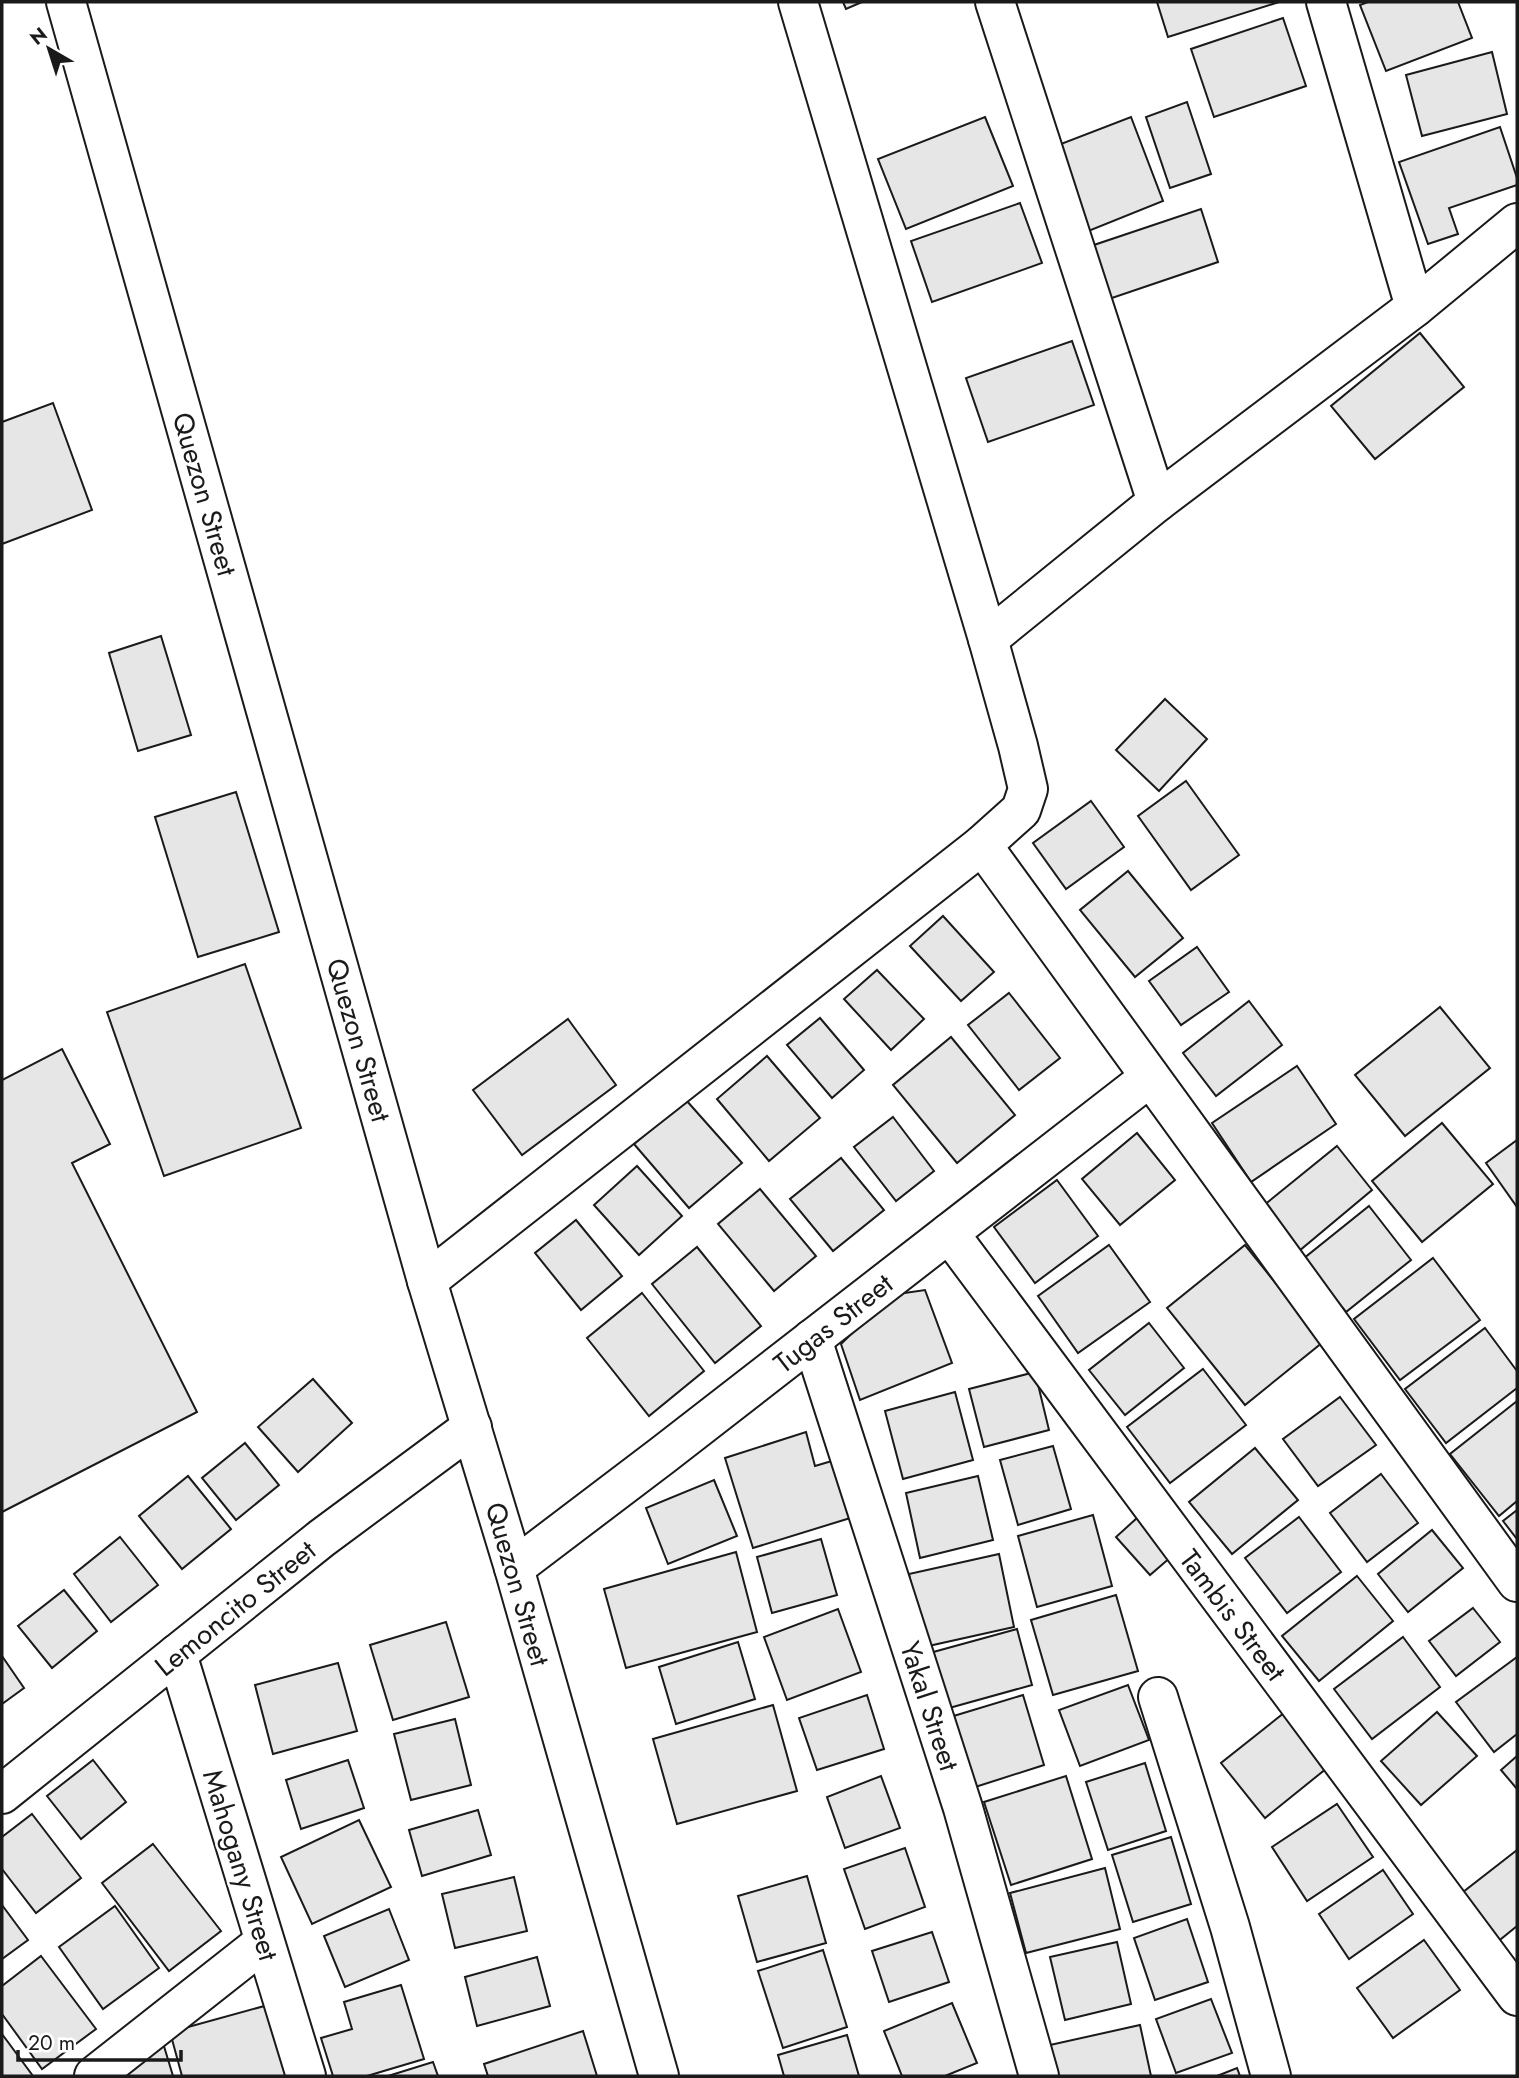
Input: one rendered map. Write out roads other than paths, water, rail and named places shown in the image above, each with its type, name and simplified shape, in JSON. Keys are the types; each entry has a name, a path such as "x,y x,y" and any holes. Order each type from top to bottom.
{"street":[{"name":"Quezon Street","path":"66,2 427,1281 514,1568 659,2076"},
{"path":"427,1281 982,845 1021,810 1028,789 988,639 798,2"},
{"path":"995,2 1157,502"},
{"path":"1326,2 1415,307"},
{"path":"988,639 1157,502 1415,307 1517,223"},
{"path":"982,845 1517,1582"},
{"name":"Tugas Street","path":"514,1568 1150,1077"},
{"name":"Tambis Street","path":"949,1233 1517,1996"},
{"name":"Yakal Street","path":"812,1339 963,1808 1039,2076"},
{"name":"Lemoncito Street","path":"2,1794 322,1538 472,1427"},
{"name":"Mahogany Street","path":"177,1654 306,2076"},
{"path":"1158,1697 1230,1927 1271,2076"},
{"path":"94,2076 264,1942"}]}
